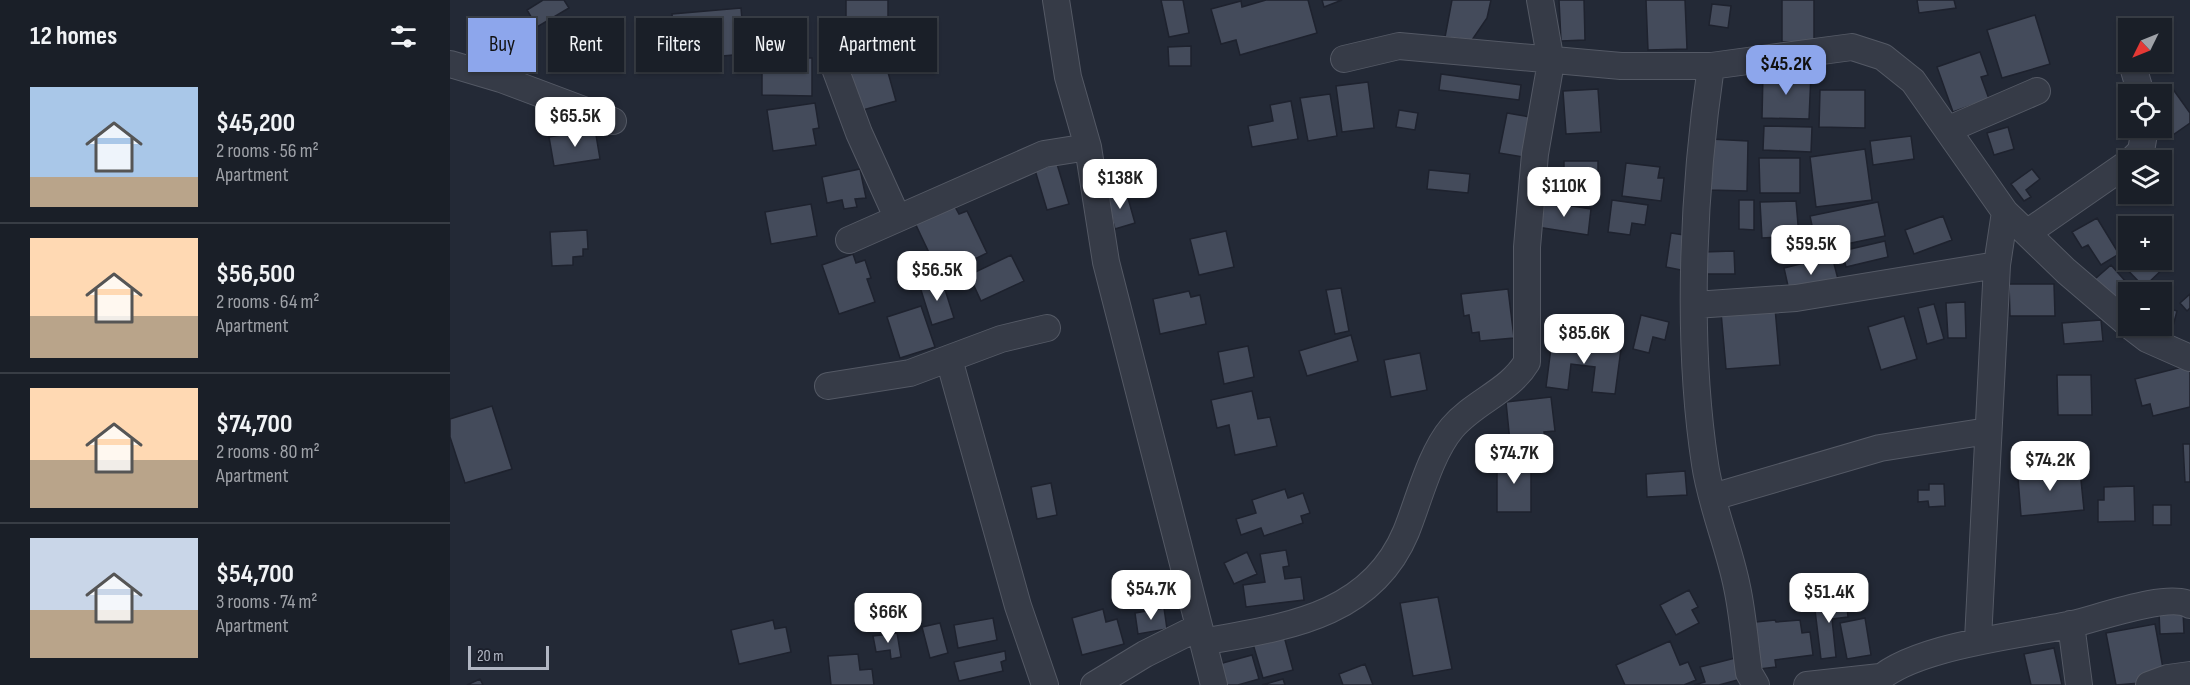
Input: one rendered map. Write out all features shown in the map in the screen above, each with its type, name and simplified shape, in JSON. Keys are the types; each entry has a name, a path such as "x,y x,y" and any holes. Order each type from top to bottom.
{"street":[{"path":"1056,0 1068,77 1088,147 1106,262 1214,685"},
{"path":"1094,685 1145,654 1201,635 1279,628 1331,612 1361,590 1386,567 1405,535 1431,467 1452,429 1472,409 1518,377 1527,362 1527,247 1536,154 1551,62 1539,0"},
{"path":"1344,58 1399,46 1551,62 1621,66 1711,66 1852,47 1883,57 1913,81 1949,129 2005,212 2118,315"},
{"path":"450,64 501,79 613,121"},
{"path":"1711,66 1699,145 1695,305 1697,380 1705,466 1737,587 1749,673 1756,685"},
{"path":"836,72 859,133 897,217"},
{"path":"1949,129 2037,91"},
{"path":"849,240 1044,154 1088,147"},
{"path":"2027,233 2118,170"},
{"path":"1978,640 1996,265 2005,212"},
{"path":"1695,305 1796,298 1996,265"},
{"path":"828,386 910,373 1001,339 1047,328"},
{"path":"2143,336 2190,358"},
{"path":"949,359 1018,606 1045,685"},
{"path":"1713,497 1880,448 1988,431"},
{"path":"1807,685 1876,681 1922,657 1978,640 2071,624 2165,601 2185,602 2190,605"},
{"path":"2071,624 2079,685"},
{"path":"2149,685 2168,678 2190,675"}],"building":[{"path":"543,0 564,0 569,8 548,18 548,20 537,27 536,18 532,18 527,10"},
{"path":"846,0 888,0 888,18 846,18"},
{"path":"1161,0 1183,0 1189,33 1169,37"},
{"path":"1266,0 1308,0 1317,33 1240,55 1236,40 1221,44 1211,9 1241,1 1242,7"},
{"path":"1322,0 1342,0 1324,7"},
{"path":"1452,0 1491,0 1487,18 1472,40 1445,37"},
{"path":"1559,0 1584,0 1585,40 1561,41"},
{"path":"1646,0 1685,0 1687,49 1648,50"},
{"path":"1782,0 1814,0 1814,42 1782,42"},
{"path":"1917,0 1954,0 1956,8 1919,13"},
{"path":"1712,4 1731,6 1728,28 1709,25"},
{"path":"741,8 742,18 734,18 734,55 722,56 722,18 672,18 672,14"},
{"path":"2035,15 2050,64 2002,78 1987,30"},
{"path":"1191,46 1191,66 1169,66 1168,47"},
{"path":"1980,52 1988,75 1981,77 1989,99 1953,112 1937,67"},
{"path":"807,58 812,58 812,96 762,95 762,72 807,72"},
{"path":"848,72 888,72 896,101 859,111"},
{"path":"1763,72 1811,74 1809,119 1762,118"},
{"path":"1441,74 1521,85 1519,100 1439,90"},
{"path":"1368,82 1374,128 1342,132 1336,86"},
{"path":"2172,88 2190,113 2190,123 2172,136"},
{"path":"1598,89 1601,132 1566,134 1563,91"},
{"path":"1820,90 1865,90 1865,128 1819,127"},
{"path":"1330,94 1337,136 1308,141 1300,98"},
{"path":"1291,101 1298,139 1252,147 1248,126 1273,121 1270,105"},
{"path":"815,103 819,128 813,129 816,145 773,151 767,110"},
{"path":"1399,110 1418,113 1415,130 1396,127"},
{"path":"1507,113 1530,117 1523,157 1499,153"},
{"path":"1764,126 1812,127 1811,152 1763,150"},
{"path":"2008,127 2014,149 1994,155 1987,133"},
{"path":"595,129 600,159 554,166 549,137"},
{"path":"1911,136 1914,159 1873,165 1870,141"},
{"path":"1710,139 1748,141 1747,191 1708,190"},
{"path":"1865,149 1872,200 1816,207 1810,157"},
{"path":"1759,158 1800,158 1800,193 1760,193"},
{"path":"1564,161 1598,161 1598,200 1556,200 1556,177 1564,177"},
{"path":"1626,163 1660,167 1658,178 1664,178 1661,201 1622,196"},
{"path":"1057,164 1069,204 1047,210 1035,170"},
{"path":"860,169 866,198 855,199 857,207 844,209 842,200 827,203 822,177"},
{"path":"2032,169 2040,179 2026,190 2031,197 2024,201 2011,184"},
{"path":"1429,170 1470,174 1468,193 1427,189"},
{"path":"1126,191 1135,223 1115,229 1106,197"},
{"path":"1612,200 1648,205 1645,225 1632,223 1630,235 1608,232"},
{"path":"1739,200 1754,200 1754,230 1739,229"},
{"path":"1541,201 1591,209 1588,235 1537,227"},
{"path":"1796,201 1799,236 1762,238 1760,202"},
{"path":"1878,202 1885,236 1817,250 1810,216"},
{"path":"811,204 817,236 771,244 765,212"},
{"path":"954,205 959,214 967,211 987,253 940,276 915,223"},
{"path":"1943,216 1952,240 1914,254 1905,230"},
{"path":"2097,218 2118,255 2101,265 2088,245 2082,248 2072,232"},
{"path":"587,230 588,249 583,249 583,256 573,257 573,265 552,266 550,232"},
{"path":"1226,231 1234,267 1199,275 1190,239"},
{"path":"1671,233 1691,236 1686,271 1666,267"},
{"path":"1885,241 1888,257 1846,267 1842,251"},
{"path":"1734,251 1735,274 1703,274 1703,252"},
{"path":"853,254 856,263 865,260 871,278 867,279 875,302 839,314 822,265"},
{"path":"1011,255 1024,281 981,301 969,275"},
{"path":"1832,256 1839,283 1790,295 1784,268"},
{"path":"2111,265 2126,282 2118,282 2118,305 2095,279"},
{"path":"2128,270 2162,270 2149,282 2139,282"},
{"path":"942,280 954,318 932,325 920,287"},
{"path":"2009,284 2054,284 2055,316 2010,316"},
{"path":"1341,288 1349,331 1335,334 1326,290"},
{"path":"1508,289 1514,338 1480,341 1479,332 1472,333 1469,315 1464,316 1461,294"},
{"path":"1189,291 1191,297 1200,295 1206,324 1160,334 1153,299"},
{"path":"2190,294 2190,308 2187,311 2180,303"},
{"path":"1965,302 1966,338 1948,338 1946,303"},
{"path":"1934,304 1944,339 1927,344 1918,308"},
{"path":"921,306 935,347 900,358 887,317"},
{"path":"1775,308 1780,365 1726,369 1721,312"},
{"path":"2172,310 2177,311 2172,326"},
{"path":"1641,315 1669,322 1665,340 1653,337 1649,353 1633,349"},
{"path":"1904,316 1917,359 1881,370 1868,327"},
{"path":"2101,320 2103,341 2064,344 2062,323"},
{"path":"1351,335 1358,361 1307,376 1299,351"},
{"path":"1552,340 1621,349 1615,394 1592,392 1595,367 1571,364 1568,390 1546,387"},
{"path":"1248,346 1254,377 1224,384 1218,352"},
{"path":"1420,353 1427,390 1391,397 1384,360"},
{"path":"2190,365 2190,407 2153,416 2150,404 2142,406 2135,379"},
{"path":"2057,375 2091,375 2092,415 2058,415"},
{"path":"1252,391 1258,419 1270,417 1277,446 1235,455 1229,425 1217,428 1211,400"},
{"path":"1551,397 1555,431 1544,432 1546,448 1511,452 1506,402"},
{"path":"492,406 512,469 465,483 450,437 450,419"},
{"path":"2183,444 2190,444 2190,482 2185,482"},
{"path":"1497,458 1531,459 1531,512 1497,512"},
{"path":"2051,465 2052,473 2080,470 2084,510 2021,516 2018,478 2032,476 2031,466"},
{"path":"1685,471 1687,495 1647,497 1646,474"},
{"path":"1051,483 1057,515 1037,519 1031,487"},
{"path":"1929,484 1944,484 1945,506 1929,507 1928,501 1918,502 1918,490 1929,490"},
{"path":"2134,486 2135,521 2098,522 2098,500 2104,500 2104,487"},
{"path":"1285,489 1288,498 1303,493 1310,513 1301,516 1303,523 1264,536 1261,528 1241,535 1236,519 1256,513 1252,500"},
{"path":"2153,505 2171,505 2171,525 2153,525"},
{"path":"1286,550 1289,566 1283,567 1285,579 1301,577 1304,600 1246,607 1243,585 1265,582 1260,554"},
{"path":"1247,552 1257,574 1234,584 1224,563"},
{"path":"1689,590 1698,607 1692,610 1699,623 1676,635 1660,605"},
{"path":"1438,597 1452,669 1413,676 1400,603"},
{"path":"1846,598 1848,617 1832,619 1836,657 1821,659 1814,602"},
{"path":"1164,608 1167,629 1138,634 1135,613"},
{"path":"1103,609 1106,622 1117,619 1124,644 1082,655 1072,618"},
{"path":"2183,611 2184,633 2160,634 2159,613"},
{"path":"993,618 997,640 958,648 954,625"},
{"path":"1865,618 1871,655 1847,659 1840,623"},
{"path":"773,620 775,629 786,627 791,652 739,664 731,630"},
{"path":"1775,620 1776,622 1800,620 1802,633 1810,632 1813,655 1775,660 1776,667 1751,670 1746,623"},
{"path":"940,623 948,653 930,658 922,627"},
{"path":"2155,624 2164,674 2153,682 2116,685 2106,633"},
{"path":"897,633 901,657 891,659 890,650 876,652 873,636"},
{"path":"1284,636 1293,670 1263,678 1253,644"},
{"path":"1670,641 1680,665 1688,662 1696,680 1684,685 1625,685 1616,665"},
{"path":"2054,648 2062,685 2031,685 2024,654"},
{"path":"1005,651 1006,660 1001,662 1003,671 959,681 954,662"},
{"path":"858,654 860,670 872,669 874,685 831,685 828,656"},
{"path":"1252,655 1259,679 1238,685 1226,685 1219,664"},
{"path":"1739,657 1745,678 1719,685 1694,685 1705,682 1700,667"},
{"path":"1365,664 1373,685 1343,685 1339,674"},
{"path":"480,679 483,685 467,685"},
{"path":"1283,679 1285,685 1262,685"}]}
